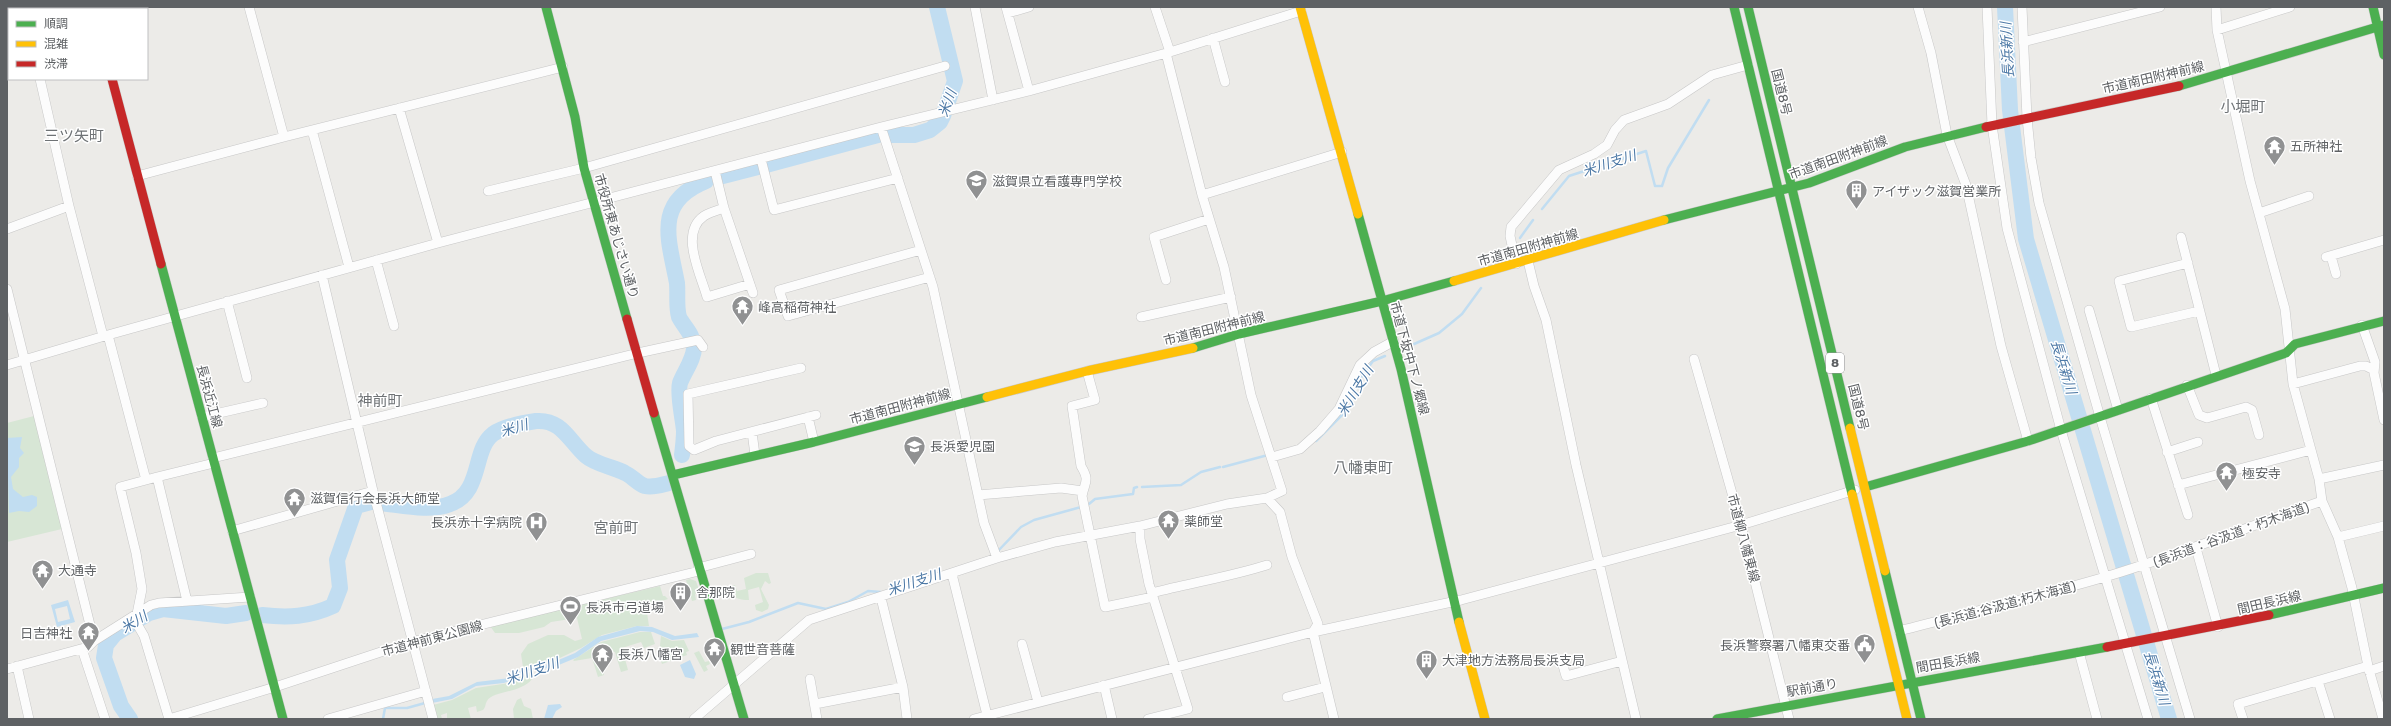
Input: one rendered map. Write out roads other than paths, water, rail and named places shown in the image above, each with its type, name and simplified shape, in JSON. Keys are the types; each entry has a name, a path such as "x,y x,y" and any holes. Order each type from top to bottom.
{"main road":[{"name":"市役所東あじさい通り","path":"546,7 576,117 584,168 673,476 698,570 735,685 744,719"},
{"name":"国道8号","path":"1734,7 1907,719"},
{"name":"国道8号","path":"1748,7 1921,719"},
{"path":"2373,7 2381,26 2384,54"},
{"name":"市道下坂中下ノ郷線","path":"1300,9 1342,152 1394,341 1454,602 1485,719"},
{"name":"市道南田附神前線","path":"673,476 814,442 1087,371 1197,347 1239,334 1382,301 1528,261 1654,223 1792,188 1905,147 1947,135 2170,89 2381,26"},
{"name":"長浜近江線","path":"112,80 283,719"},
{"path":"1865,487 2028,441 2100,417 2216,375 2286,353 2295,344 2384,321"},
{"path":"688,472 684,479 682,489 694,533 698,570"},
{"name":"間田長浜線","path":"1912,682 2163,637 2384,588"},
{"name":"駅前通り","path":"1717,719 1912,682"}],"street":[{"path":"249,7 284,137"},
{"path":"975,7 994,100"},
{"path":"1029,7 1007,10 1029,91"},
{"path":"694,719 809,620 881,598 997,558 1055,542 1140,526 1227,504 1267,498 1282,491 1251,395 1231,297 1202,196 1168,52 1155,7"},
{"path":"1918,7 1931,53 1947,135 1966,185 2001,346 2028,441"},
{"path":"1987,7 1992,125 2007,228 2061,430 2109,576 2148,719"},
{"path":"2022,7 2027,118 2031,158 2039,203 2163,637 2190,719"},
{"path":"2023,42 2160,7"},
{"path":"2216,7 2217,30 2226,73 2259,213 2285,308 2293,384 2319,480 2322,501 2338,537 2369,668 2383,719"},
{"path":"2217,30 2290,7"},
{"path":"7,365 105,335 438,243 760,158 1029,91 1168,52 1300,9"},
{"path":"1213,38 1225,82"},
{"path":"1516,264 1510,236 1511,227 1559,170 1594,154 1607,145 1615,130 1624,120 1668,104 1712,75 1748,65"},
{"path":"488,191 584,168 944,66"},
{"path":"137,176 284,137 563,67"},
{"path":"40,80 69,206 146,480"},
{"path":"399,108 438,243"},
{"path":"881,127 930,277 984,523 997,558"},
{"path":"312,130 349,267"},
{"path":"1202,196 1342,152"},
{"path":"760,158 774,210 898,178"},
{"path":"715,171 724,208 753,293"},
{"path":"2259,213 2309,196"},
{"path":"7,229 69,206"},
{"path":"724,208 704,216 697,224 693,234 693,250 707,297 750,284"},
{"path":"1166,280 1154,237 1209,219"},
{"path":"2181,237 2216,375"},
{"path":"2336,274 2329,256 2384,240"},
{"path":"921,250 780,290 778,298 788,316 930,277"},
{"path":"376,260 394,326"},
{"path":"1528,261 1534,286 1546,320 1576,465 1636,719"},
{"path":"2188,263 2119,281 2131,327 2199,311"},
{"path":"322,275 373,491 411,642 433,719"},
{"path":"7,289 94,641"},
{"path":"1141,317 1231,297"},
{"path":"227,301 247,378"},
{"path":"2089,310 2118,410"},
{"path":"2362,326 2375,362 2374,370 2384,420"},
{"path":"1272,457 1300,449 1320,431 1339,409 1360,365 1374,352 1394,341"},
{"path":"169,719 144,636 136,619 142,589 136,553 120,487 214,460 638,353 696,343"},
{"name":"市道柳八幡東線","path":"1694,359 1741,525 1789,719"},
{"path":"2293,384 2360,366 2366,366 2374,370"},
{"path":"801,368 688,394 691,449 812,416 814,442"},
{"path":"1087,371 1095,400 1072,406 1081,466 1086,474 1087,484 1083,490 1082,496 1105,607 1152,595 1189,583 1232,576 1267,565"},
{"path":"2188,385 2199,414 2208,418 2246,407 2252,410 2259,435"},
{"path":"2151,398 2188,515"},
{"path":"202,417 263,403"},
{"path":"752,432 755,455"},
{"path":"2167,452 2198,442"},
{"path":"2178,485 2311,450"},
{"path":"2319,480 2384,465"},
{"path":"157,477 187,601"},
{"path":"974,719 1175,666 1314,632 1454,602 1741,525 1865,487"},
{"path":"978,495 1061,488 1083,490"},
{"path":"232,531 373,491"},
{"path":"1267,498 1280,512 1292,557 1318,624 1314,632 1325,687 1334,719"},
{"name":"(長浜道：谷汲道：朽木海道)","path":"2109,576 2196,548 2322,501"},
{"path":"1140,526 1140,539 1152,595 1188,709 1148,719"},
{"path":"2338,537 2384,526"},
{"path":"2196,548 2218,626"},
{"name":"市道神前東公園線","path":"169,719 189,717 411,642 698,570 751,554"},
{"path":"952,574 987,715"},
{"name":"(長浜道;谷汲道;朽木海道)","path":"1899,631 2015,603 2109,576"},
{"path":"7,668 88,648 94,641 136,619 159,603 250,597"},
{"path":"881,598 903,688 907,719"},
{"path":"1022,644 1038,702"},
{"path":"82,649 105,719"},
{"path":"2079,652 2097,719"},
{"path":"1562,662 1566,676 1622,661"},
{"path":"18,666 29,719"},
{"path":"2243,719 2238,704 2369,668 2384,666"},
{"path":"810,679 817,719"},
{"path":"2318,682 2330,719"},
{"path":"1104,685 1112,719"},
{"path":"1287,697 1325,687"},
{"path":"815,704 903,688"},
{"path":"328,719 426,692"}],"water":[{"path":"22,437 20,448 24,453 19,458 19,467 11,477 13,489 23,497 32,495 37,497 37,506 29,512 19,511 9,513 7,438"},
{"path":"68,600 75,622 57,627 51,605","holes":["67,606 70,619 58,622 55,609"]},
{"path":"637,626 652,627 675,636 697,633 699,637 672,640 653,632 640,631 601,641 578,657 554,667 526,671 515,679 504,683 476,686 452,699 432,703 432,699 449,696 477,682 510,678 523,669 549,664 575,653 598,637"},
{"path":"690,660 696,674 694,679 685,677 680,665"},
{"path":"560,704 562,707 556,711 552,719 544,719 548,705"}],"waterway":[{"name":"米川","path":"889,135 914,135 930,130 940,122 943,116 955,81 937,7"},
{"name":"長浜新川","path":"2005,7 2010,110 2026,239 2169,719"},
{"name":"米川支川","path":"1542,209 1569,176 1646,151 1655,186 1662,186 1668,168 1709,100"},
{"name":"米川","path":"766,165 878,135"},
{"name":"米川","path":"723,176 758,167"},
{"name":"米川","path":"682,455 684,431 679,388 693,355 694,346 692,338 678,313 677,283 671,252 669,224 671,211 678,200 689,190 706,181"},
{"name":"米川支川","path":"1520,238 1533,220"},
{"name":"米川支川","path":"1405,348 1439,333 1462,314 1481,288"},
{"name":"米川支川","path":"1354,387 1373,361 1385,356"},
{"name":"米川支川","path":"1316,441 1342,415 1347,402"},
{"name":"米川","path":"380,503 425,508 434,508 450,504 460,498 468,490 473,481 486,441 493,434 508,427 536,421 545,421 559,427 590,459 625,473 642,485 648,487 669,483"},
{"name":"米川支川","path":"1223,467 1268,455"},
{"name":"米川支川","path":"1142,487 1181,485 1201,472 1220,467"},
{"name":"米川支川","path":"1089,504 1095,499 1133,494 1134,488 1137,487"},
{"name":"米川","path":"262,615 298,616 324,610 333,606 340,588 337,560 356,506 371,502"},
{"name":"米川支川","path":"997,552 1021,527 1034,520 1081,507"},
{"name":"米川支川","path":"722,629 749,622 798,603 826,609 848,602 868,591 881,592"},
{"name":"米川","path":"130,719 121,706 104,658 106,645 115,634 149,613 163,609 226,616 246,613"},
{"name":"米川支川","path":"383,719 385,708 407,708 425,703"}],"place":[{"name":"五所神社","path":"2275,166"},
{"name":"滋賀県立看護専門学校","path":"977,200"},
{"name":"アイザック滋賀営業所","path":"1856,210"},
{"name":"峰高稲荷神社","path":"743,326"},
{"name":"長浜愛児園","path":"915,466"},
{"name":"極安寺","path":"2226,492"},
{"name":"滋賀信行会長浜大師堂","path":"295,518"},
{"name":"薬師堂","path":"1168,540"},
{"name":"長浜赤十字病院","path":"537,542"},
{"name":"大通寺","path":"42,590"},
{"name":"舎那院","path":"681,612"},
{"name":"長浜市弓道場","path":"570,626"},
{"name":"日吉神社","path":"88,652"},
{"name":"長浜警察署八幡東交番","path":"1865,664"},
{"name":"観世音菩薩","path":"715,668"},
{"name":"長浜八幡宮","path":"602,674"},
{"name":"大津地方法務局長浜支局","path":"1427,680"}],"district":[{"name":"小堀町","path":"2243,107"},
{"name":"三ツ矢町","path":"74,136"},
{"name":"神前町","path":"380,401"},
{"name":"八幡東町","path":"1363,468"},
{"name":"宮前町","path":"616,528"}]}
